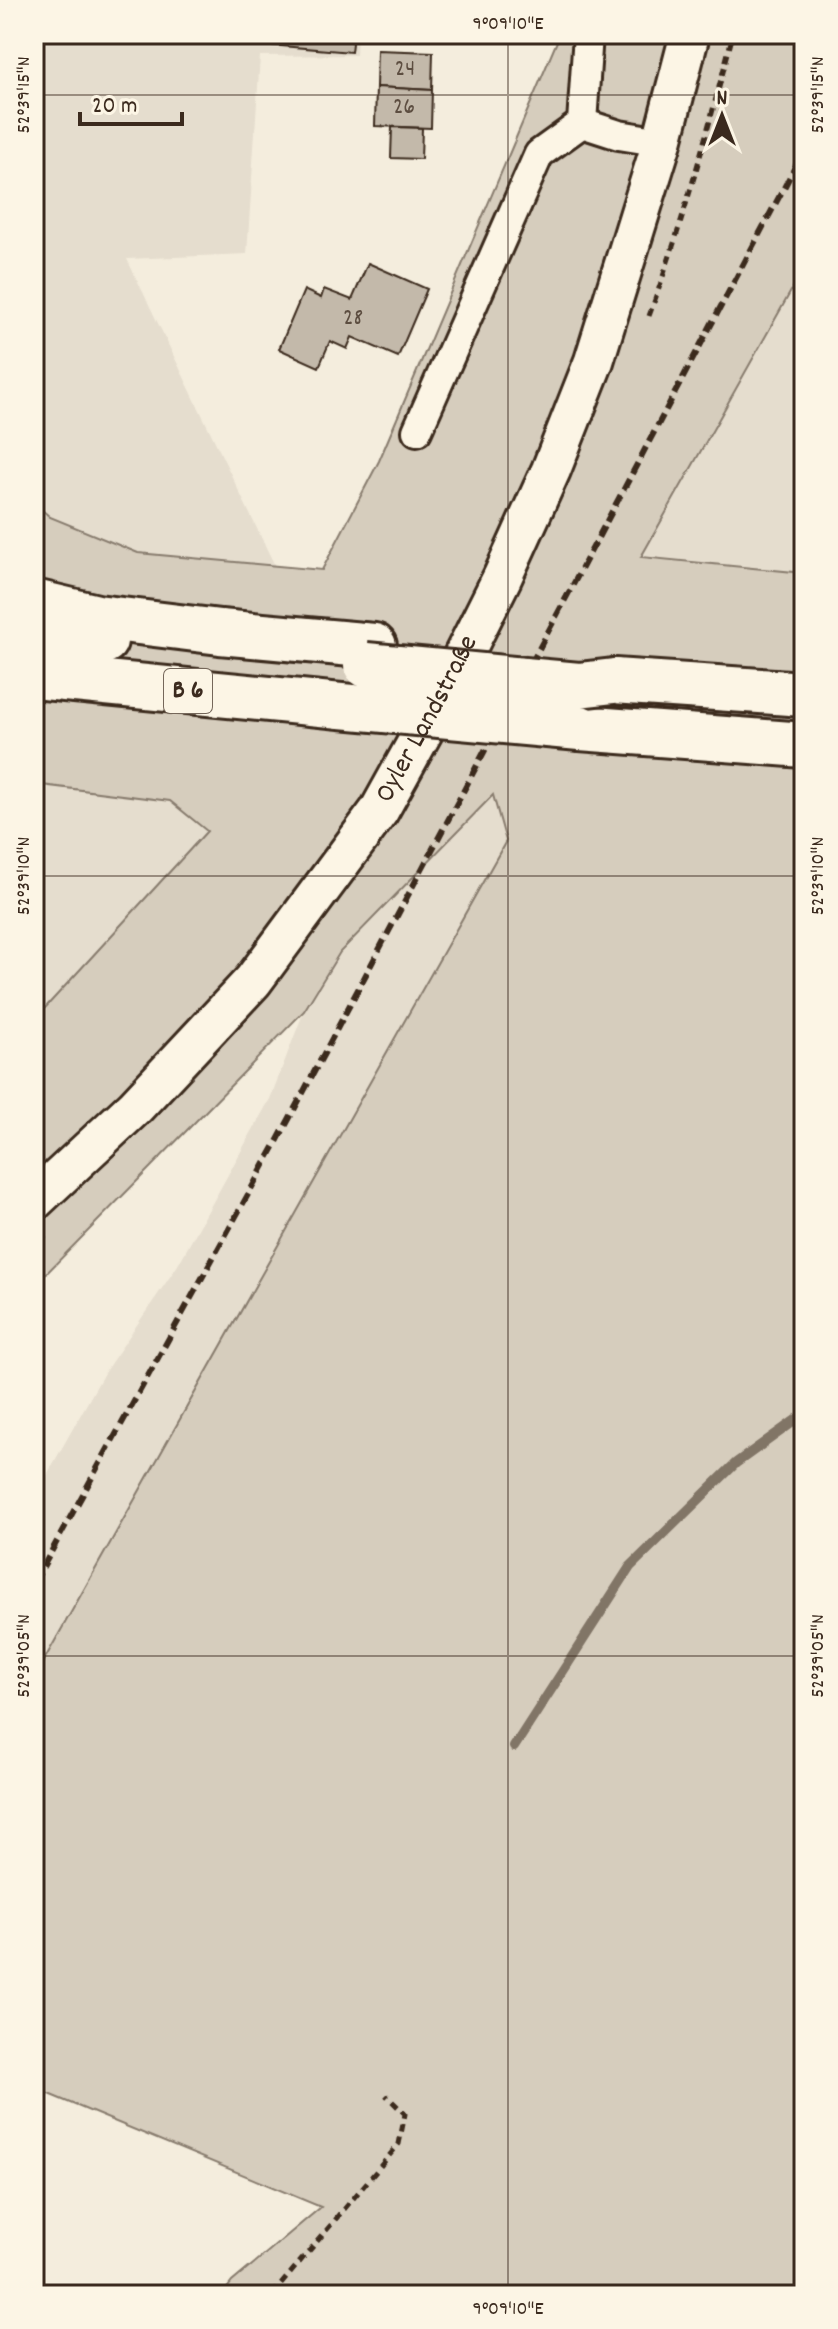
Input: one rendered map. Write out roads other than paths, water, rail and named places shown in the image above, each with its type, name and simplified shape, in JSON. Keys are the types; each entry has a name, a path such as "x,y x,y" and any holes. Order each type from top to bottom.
{"highway":[{"path":"34,602 97,617 220,632 370,656"},
{"name":"B 6","path":"34,635 370,656 579,685 614,681 804,694"},
{"name":"B 6","path":"34,676 580,728 804,745"}],"main road":[{"name":"Oyler Landstraße","path":"34,1201 135,1107 253,981 379,811 445,692 551,470 594,361 662,142 690,34"}],"street":[{"path":"582,123 588,34"},
{"path":"582,123 619,135 662,142"},
{"path":"417,431 539,154 582,123"}],"waterway":[{"path":"514,1747 630,1567 736,1463 804,1414"}],"railway":[{"path":"34,1583 278,1140 804,150"}]}
